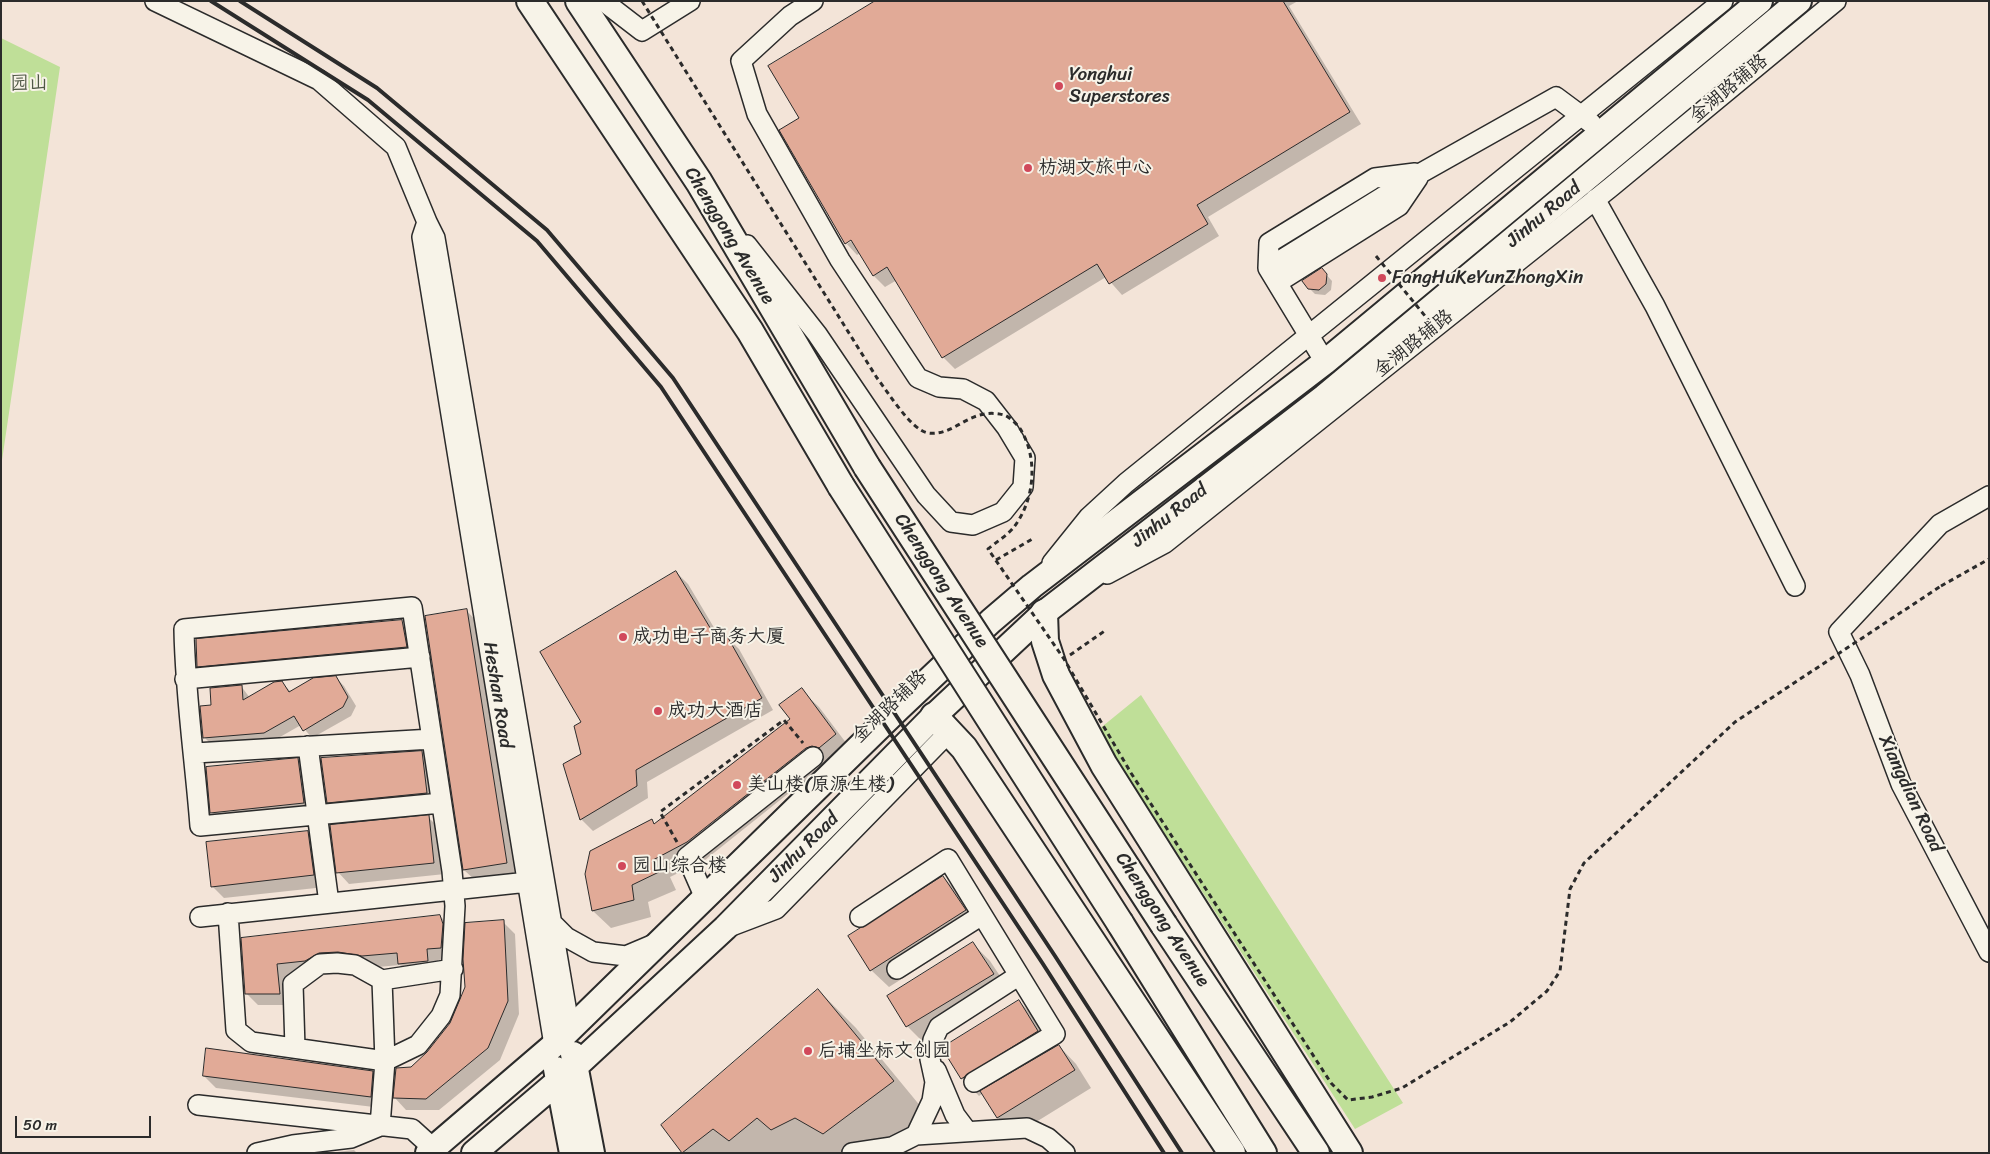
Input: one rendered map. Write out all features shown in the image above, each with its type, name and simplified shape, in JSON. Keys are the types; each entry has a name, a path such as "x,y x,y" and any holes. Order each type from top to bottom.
{"highway":[{"name":"Chenggong Avenue","path":"530,1 750,331 841,486 1120,922 1263,1153"},
{"name":"Chenggong Avenue","path":"579,1 698,182 867,467 1164,925 1316,1153"},
{"path":"1044,614 1044,642 1056,675 1104,765 1349,1153"},
{"path":"942,724 964,748 1232,1153"}],"main road":[{"name":"Jinhu Road","path":"430,1150 562,1037 898,709 991,621 1032,586 1325,362 1760,1"},
{"name":"Jinhu Road","path":"474,1153 566,1075 942,724 1044,614 1324,397 1800,1"},
{"name":"Heshan Road","path":"562,1037 572,1153"},
{"name":"Heshan Road","path":"566,1075 592,1153"}],"street":[{"path":"155,1 319,80 396,147 428,232"},
{"path":"603,1 642,31 690,1"},
{"path":"698,182 817,334 926,496 951,522 974,525 1004,512 1023,487 1025,458 986,401 963,389 939,387 918,378 840,260 758,114 741,61 790,16 814,1"},
{"path":"1032,586 1089,517 1126,483 1723,1"},
{"name":"金湖路辅路","path":"1073,592 1165,544 1595,199 1836,1"},
{"path":"1325,362 1272,275 1422,173 1556,96 1604,130"},
{"path":"1595,199 1655,306 1796,586"},
{"name":"Heshan Road","path":"428,232 528,882 562,1037"},
{"name":"Heshan Road","path":"428,232 551,922 562,1037"},
{"name":"Xiangdian Road","path":"1989,496 1940,524 1838,632 1860,675 1901,784 1989,952"},
{"path":"228,913 236,1030 251,1042 385,1061 418,1045 441,1016 450,995 453,969 454,890 412,607 184,629 185,679 200,826 441,803"},
{"path":"185,679 420,657"},
{"path":"194,753 432,739"},
{"path":"308,746 319,814 329,903"},
{"path":"705,898 686,857 813,757"},
{"path":"860,917 948,859 1055,1034 974,1082"},
{"path":"200,916 528,882"},
{"path":"897,969 982,916"},
{"path":"551,922 566,937 593,952 626,956 660,941"},
{"path":"295,1048 293,984 320,964 337,962 355,965 382,980 453,969"},
{"path":"916,1136 932,1101 934,1082 930,1059 933,1040 939,1027 1018,976"},
{"path":"380,1126 385,1061 382,980"},
{"path":"930,1059 942,1081 955,1115 967,1131"},
{"path":"198,1105 412,1129 430,1150"},
{"path":"257,1153 293,1145 352,1138 380,1126"},
{"path":"852,1153 893,1150 916,1136 1027,1128 1048,1138 1065,1153"}],"path":[{"path":"642,1 878,378 917,428 929,433 945,431 982,413 1006,415 1019,426 1029,443 1034,472 1026,504 1014,527 988,549 1064,659 1132,773 1331,1083 1348,1100 1372,1097 1402,1088 1510,1022 1547,991 1560,971 1570,890 1584,863 1735,722 1941,586 1989,559"},
{"path":"1382,251 1376,256 1439,333"},
{"path":"996,560 1034,538"},
{"path":"1064,659 1106,630"},
{"path":"686,857 660,812 784,720 813,757"}],"green space":[{"name":"园山","path":"1,38 60,67 1,467"},
{"path":"1141,695 1403,1103 1355,1129 1098,730"}],"building":[{"name":"枋湖文旅中心","path":"875,1 1283,1 1350,112 1197,205 1208,224 1109,284 1097,264 942,358 887,267 873,276 851,240 845,244 779,130 799,118 768,66"},
{"path":"1322,268 1327,274 1326,284 1319,290 1308,289 1302,281"},
{"path":"676,571 718,641 727,636 762,698 636,770 637,786 580,820 563,764 581,754 574,726 581,722 540,652"},
{"path":"467,609 507,863 463,870 425,616"},
{"path":"402,620 407,647 197,667 196,639"},
{"path":"336,676 348,697 343,707 303,731 294,716 264,733 203,738 200,706 211,705 210,688 242,685 243,700 274,682 282,681 289,692 313,678"},
{"path":"802,688 836,734 819,748 812,746 806,748 687,842 653,860 659,872 632,885 634,900 592,911 585,874 590,851 652,819 654,824 790,719 779,705"},
{"path":"422,751 427,793 327,803 321,758"},
{"path":"298,758 304,803 210,813 206,767"},
{"path":"429,815 434,863 336,873 330,825"},
{"path":"308,831 314,875 211,887 206,842"},
{"path":"943,876 966,910 870,971 848,936"},
{"path":"440,915 443,924 441,948 427,949 428,961 398,964 397,953 362,956 338,952 319,953 305,961 277,964 280,994 245,994 241,938"},
{"path":"504,920 508,1001 488,1048 426,1099 393,1098 396,1068 411,1067 427,1052 450,1023 465,987 463,959 465,923"},
{"path":"973,942 994,974 906,1027 887,996"},
{"name":"后埔坐标文创园","path":"818,989 894,1081 823,1134 795,1118 771,1130 757,1118 729,1141 713,1129 682,1153 661,1125"},
{"path":"1019,1000 1038,1031 961,1079 943,1047"},
{"path":"1059,1045 1075,1070 997,1118 980,1091"},
{"path":"206,1048 373,1071 371,1097 203,1076"}],"railway":[{"path":"211,1 368,100 537,241 661,387 1043,964 1164,1153"},
{"path":"240,1 377,88 547,230 673,378 1055,956 1182,1153"}],"place":[{"name":"Yonghui Superstores","path":"1059,86"},
{"name":"枋湖文旅中心","path":"1028,168"},
{"name":"FangHuKeYunZhongXin","path":"1382,278"},
{"name":"成功电子商务大厦","path":"623,637"},
{"name":"成功大酒店","path":"658,711"},
{"name":"美山楼(原源生楼)","path":"737,785"},
{"name":"园山综合楼","path":"622,866"},
{"name":"后埔坐标文创园","path":"808,1051"}]}
